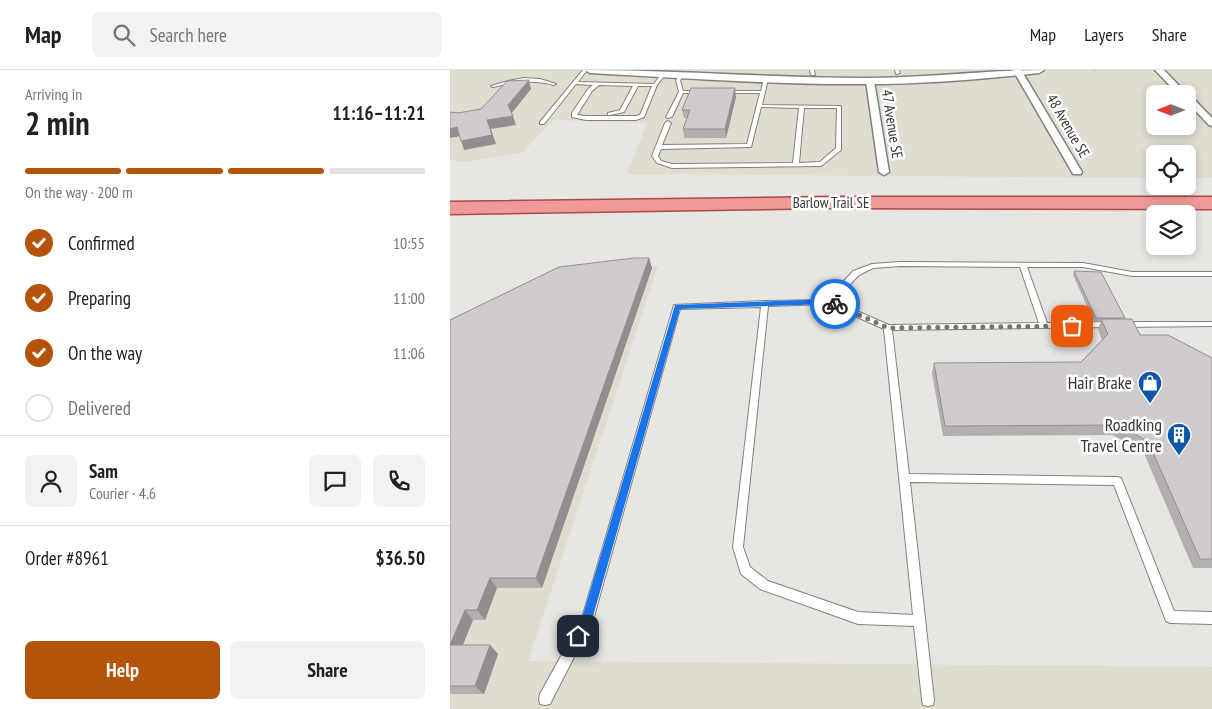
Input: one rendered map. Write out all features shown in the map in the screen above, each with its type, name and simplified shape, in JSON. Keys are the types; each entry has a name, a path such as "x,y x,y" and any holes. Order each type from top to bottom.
{"main road":[{"name":"Barlow Trail SE","path":"492,190 1212,189"},
{"name":"Barlow Trail SE","path":"450,208 1014,202 1212,203"}],"street":[{"path":"590,70 870,81 1039,70"},
{"path":"725,70 768,76 813,72 948,70"},
{"path":"1159,70 1174,85"},
{"name":"48 Avenue SE","path":"1018,71 1077,172"},
{"name":"47 Avenue SE","path":"870,81 884,172"},
{"path":"1196,106 1212,123"}],"lane":[{"path":"542,123 584,70"},
{"path":"597,84 590,90 575,111 574,116 586,118 636,118 642,116 655,85 664,74"},
{"path":"683,75 678,80 681,92 655,156 659,162 672,166 821,164 839,149 839,107 759,106"},
{"path":"659,147 749,146 768,76"},
{"path":"493,86 508,81 547,80 554,84"},
{"path":"574,83 655,85"},
{"path":"575,111 586,115 618,113 622,111 636,85"},
{"path":"681,92 708,92"},
{"path":"717,92 763,92"},
{"path":"796,165 802,107"},
{"path":"829,302 856,273 872,266 900,264 1083,265 1132,274 1212,274"},
{"path":"1023,265 1044,326"},
{"path":"545,699 587,620 678,307 829,302 888,328 1212,324"},
{"path":"765,303 738,547 744,570 764,585 858,618 920,621"},
{"path":"888,328 928,700"},
{"path":"904,478 1117,481 1170,618 1212,618"}],"shaded area":[{"path":"450,70 1212,70 1212,178 1196,178 1196,145 1146,145 1146,178 627,174 647,123 553,120 522,153 465,162 450,160"},
{"path":"658,266 528,661 1212,667 1212,709 450,709 450,326 557,276"}],"building":[{"path":"529,80 508,105 513,116 487,120 492,135 461,141 457,127 450,129 450,112 458,113 481,109 507,81"},
{"path":"691,88 735,88 725,129 683,129 690,110 682,110"},
{"path":"649,258 536,578 490,578 477,610 465,610 450,645 450,320 559,267"},
{"path":"1074,271 1101,272 1125,318 1096,318"},
{"name":"Roadking Travel Centre","path":"1101,319 1132,319 1140,335 1168,335 1212,358 1212,559 1200,559 1148,441 1117,425 945,426 934,363 1081,362 1108,334"},
{"path":"450,645 490,645 475,686 450,686"}],"way so far":[{"path":"835,304 888,328 1072,326"}],"place":[{"name":"Hair Brake","path":"1150,404"},
{"name":"Roadking Travel Centre","path":"1179,456"}],"route":[{"path":"578,636 587,620 678,307 765,303 829,302 835,304"}]}
